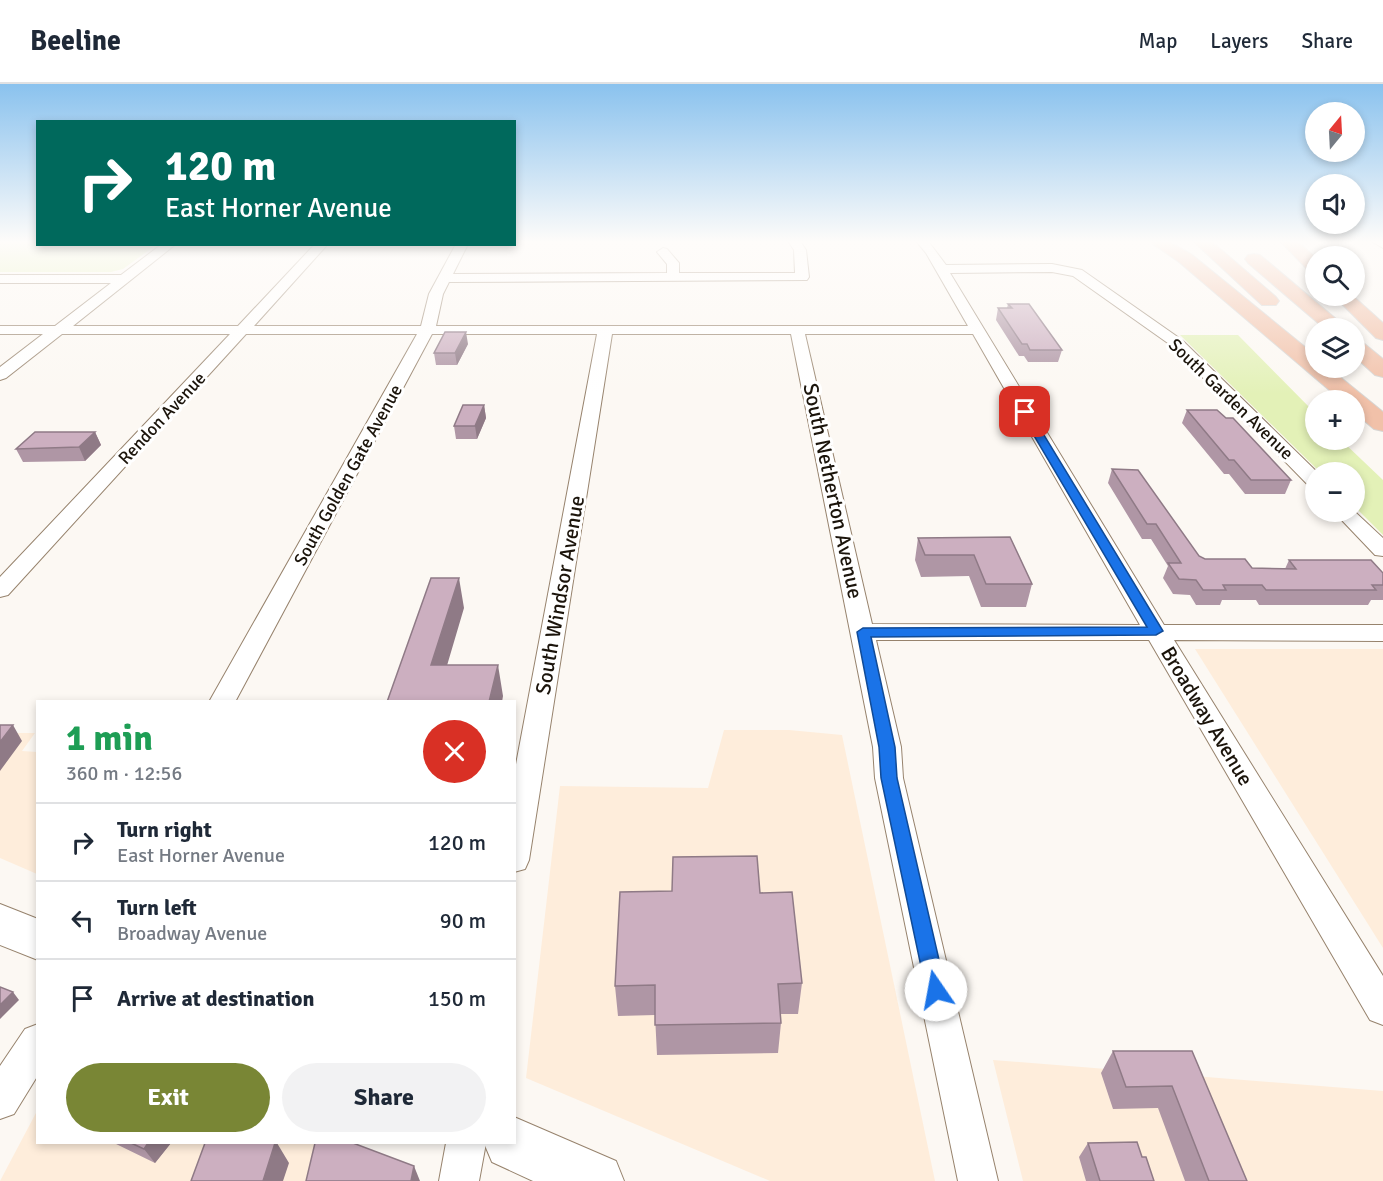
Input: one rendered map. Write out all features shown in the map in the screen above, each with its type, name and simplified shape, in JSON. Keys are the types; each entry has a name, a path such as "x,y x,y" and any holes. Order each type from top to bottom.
{"highway":[{"path":"1226,292 1305,358"},
{"path":"1258,292 1284,315"},
{"path":"1295,292 1324,318"},
{"path":"1354,306 1383,334"},
{"path":"1300,330 1305,334"},
{"path":"1365,354 1383,370"},
{"path":"1329,378 1383,424"},
{"path":"1352,378 1383,407"}],"main road":[{"path":"0,924 36,939"},
{"path":"513,1144 596,1181"}],"street":[{"path":"0,375 109,292"},
{"name":"Rendon Avenue","path":"0,590 278,292"},
{"name":"South Golden Gate Avenue","path":"223,700 427,330 437,292"},
{"name":"Broadway Avenue","path":"955,292 1383,1008"},
{"name":"South Garden Avenue","path":"1104,292 1177,343 1305,471"},
{"path":"0,330 976,330"},
{"name":"South Windsor Avenue","path":"516,848 605,330"},
{"name":"South Netherton Avenue","path":"797,330 887,747 889,778 978,1181"},
{"path":"1354,522 1383,550"},
{"path":"863,632 1383,633"},
{"path":"0,1100 36,1044"},
{"path":"459,1181 466,1144"}],"shaded area":[{"path":"1195,649 1383,649 1383,948"},
{"path":"724,730 789,730 842,735 935,1181 770,1181 526,1078 560,786 708,788"},
{"path":"0,733 35,733 22,751 36,752 36,874 0,858"},
{"path":"993,1060 1383,1091 1383,1181 1023,1181"},
{"path":"36,1113 36,1144 336,1144 415,1181 0,1181"}],"green space":[{"path":"1180,335 1238,335 1305,403 1305,450 1352,450 1364,462 1310,462"},
{"path":"1365,463 1383,480 1383,535 1365,517"}],"building":[{"path":"1008,304 1029,304 1062,350 1030,350 1027,344 1022,344 998,308 1012,308"},
{"path":"445,332 466,332 455,353 434,353"},
{"path":"463,405 484,405 475,426 454,426"},
{"path":"1187,410 1217,410 1226,418 1233,418 1291,480 1251,480 1234,460 1229,460"},
{"path":"35,432 95,432 79,447 16,449"},
{"path":"1112,469 1138,470 1199,556 1205,559 1245,559 1252,568 1296,569 1289,560 1371,560 1383,573 1383,585 1372,585 1376,590 1266,590 1262,585 1223,585 1226,590 1203,590 1196,580 1179,579 1168,563 1181,563 1156,524 1147,524"},
{"path":"1010,537 1032,584 986,584 974,555 925,555 918,538"},
{"path":"431,578 459,578 431,665 498,665 489,700 388,700"},
{"path":"0,725 13,725 0,742"},
{"path":"757,856 760,893 792,892 802,983 778,984 781,1023 655,1025 655,985 615,986 620,892 672,891 673,857"},
{"path":"0,987 13,992 0,1005"},
{"path":"1113,1051 1192,1051 1247,1181 1209,1181 1172,1086 1126,1087"},
{"path":"1137,1142 1142,1157 1146,1157 1154,1181 1100,1181 1088,1143"},
{"path":"133,1144 147,1144 144,1149"},
{"path":"205,1144 275,1144 263,1181 191,1181"},
{"path":"315,1144 356,1144 414,1166 411,1181 306,1181"}],"route":[{"path":"936,990 889,778 887,747 863,632 1156,631 1025,412"}]}
